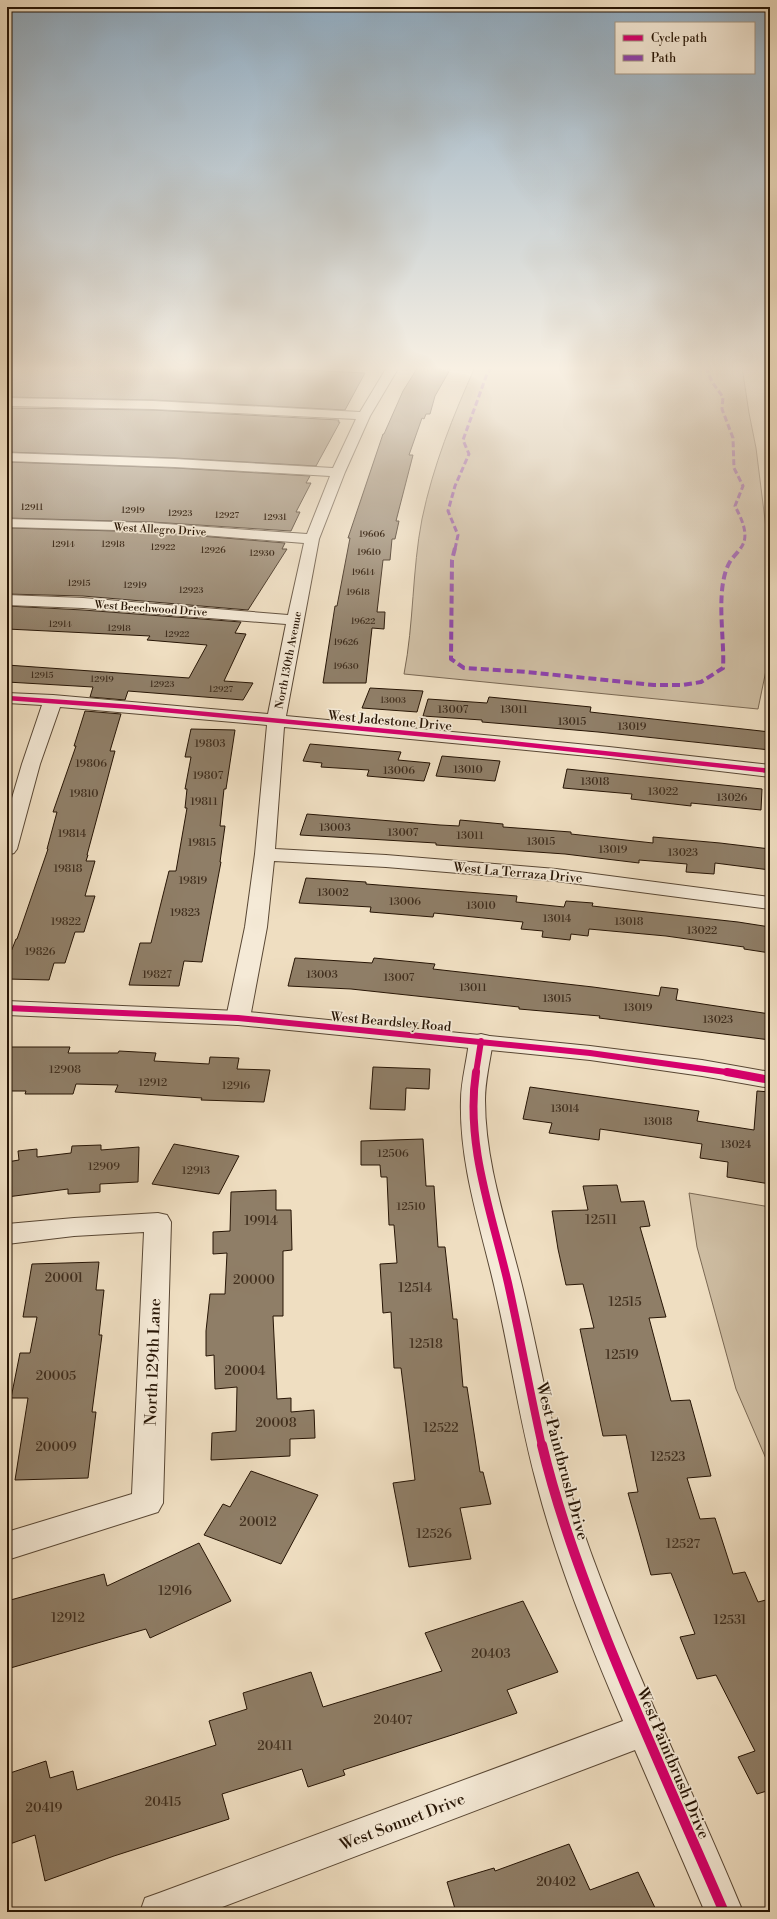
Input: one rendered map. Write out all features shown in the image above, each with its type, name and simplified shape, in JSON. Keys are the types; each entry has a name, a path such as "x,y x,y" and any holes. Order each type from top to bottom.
{"street":[{"path":"7,457 175,463 338,472"},
{"name":"North 130th Avenue","path":"238,1018 256,927 265,854 276,720 295,620 312,539 345,457"},
{"name":"West Allegro Drive","path":"7,523 152,527 312,539"},
{"name":"West Beechwood Drive","path":"7,600 83,603 295,620"},
{"name":"West Jadestone Drive","path":"7,698 53,700 276,720 576,749 770,771"},
{"path":"7,849 31,764 53,700"},
{"name":"West La Terraza Drive","path":"265,854 386,861 556,875 770,903"},
{"name":"West Beardsley Road","path":"7,1008 238,1018 481,1041 598,1054 702,1068 770,1080"},
{"name":"West Paintbrush Drive","path":"481,1041 473,1099 476,1147 486,1200 511,1297 531,1399 560,1511 596,1610 645,1729 724,1912"},
{"name":"North 129th Lane","path":"7,1234 74,1227 158,1222 147,1503 7,1546"},
{"name":"West Sonnet Drive","path":"159,1912 645,1729"}],"shaded area":[{"path":"439,457 757,457 770,560 770,651 758,709 404,674 410,635 416,558 422,519"},
{"path":"689,1193 770,1207 770,1468 736,1389 697,1247"}],"building":[{"path":"134,457 321,457 316,466"},
{"path":"375,457 413,457 396,521 399,521 395,539 392,539 390,560 383,560 377,612 385,612 384,629 372,628 366,683 323,683 335,606 337,606 350,538 348,538"},
{"path":"7,462 175,468 310,476 306,483 311,483 296,512 300,512 291,531 152,522 7,518"},
{"path":"7,528 152,532 285,543 282,549 287,549 248,610 83,596 7,594"},
{"path":"7,606 241,622 235,633 246,634 224,681 253,683 243,700 128,691 125,700 90,697 93,687 7,682 7,665 189,678 207,645 147,640 150,636 7,629"},
{"path":"370,688 423,691 417,712 362,708"},
{"path":"489,697 591,707 590,712 770,732 770,750 598,732 482,722 482,720 423,716 428,699 487,703"},
{"path":"85,711 121,714 110,751 115,751 86,861 95,861 85,896 95,896 84,932 75,932 65,963 54,963 49,980 7,979 7,962 17,939 48,849 57,812 53,812 76,746 74,746"},
{"path":"191,729 235,730 226,789 224,789 220,826 225,826 221,862 202,962 184,961 179,986 129,985 140,943 151,943 169,871 176,871 187,808 185,808 187,789 185,789 191,757 185,757"},
{"path":"310,744 401,752 398,760 430,763 424,781 367,776 369,770 321,767 322,763 303,761"},
{"path":"442,756 500,761 495,781 436,776"},
{"path":"567,769 762,789 761,810 691,803 691,806 631,799 632,794 563,788"},
{"path":"307,814 459,826 460,820 503,824 503,827 571,832 571,834 653,843 653,837 770,849 770,870 715,863 714,874 686,872 687,864 639,860 639,863 565,854 436,845 436,843 300,835"},
{"path":"306,878 517,896 516,902 564,907 566,901 593,903 592,906 738,922 770,927 770,953 744,949 744,947 666,936 589,929 588,936 571,934 570,940 542,937 543,931 521,929 523,922 434,913 433,917 370,912 371,907 299,903"},
{"path":"295,958 372,963 374,958 435,964 433,969 659,996 661,987 678,989 676,1000 770,1014 770,1040 599,1018 600,1016 519,1009 519,1007 351,989 288,986"},
{"path":"7,1047 70,1047 68,1053 118,1053 119,1051 156,1053 154,1061 209,1064 210,1057 239,1058 237,1069 270,1070 264,1102 201,1100 202,1098 115,1092 118,1085 76,1084 73,1094 25,1094 26,1091 7,1091"},
{"path":"373,1067 430,1069 429,1089 406,1088 405,1110 370,1109"},
{"path":"530,1087 699,1111 697,1121 754,1130 757,1091 770,1092 770,1184 727,1177 728,1162 700,1158 702,1144 600,1129 599,1140 549,1133 552,1123 523,1119"},
{"path":"423,1139 426,1186 434,1186 438,1247 445,1247 453,1319 457,1319 463,1387 467,1387 480,1472 483,1472 491,1504 460,1508 471,1559 409,1567 393,1483 415,1480 401,1368 394,1368 391,1312 383,1313 380,1264 397,1263 394,1225 389,1225 387,1177 381,1177 380,1165 361,1165 361,1141"},
{"path":"174,1144 239,1156 219,1194 152,1184"},
{"path":"101,1145 101,1150 139,1147 138,1182 100,1184 100,1192 68,1194 68,1189 7,1197 7,1162 19,1160 18,1151 37,1149 37,1157 71,1153 72,1146"},
{"path":"617,1185 621,1202 644,1201 650,1226 640,1227 666,1317 649,1318 671,1401 690,1400 711,1476 687,1478 700,1519 715,1518 733,1574 745,1572 758,1602 770,1599 770,1790 757,1794 738,1757 755,1751 716,1675 697,1679 680,1637 695,1634 671,1573 651,1575 628,1493 638,1492 626,1435 603,1436 580,1329 594,1328 583,1284 566,1285 552,1211 588,1210 583,1186"},
{"path":"276,1190 276,1210 291,1210 292,1250 283,1251 283,1316 273,1316 277,1399 291,1398 291,1412 314,1410 315,1438 290,1439 290,1456 211,1460 212,1433 236,1431 237,1387 215,1389 214,1355 206,1356 206,1331 210,1294 225,1294 227,1253 213,1254 213,1232 230,1231 231,1192"},
{"path":"99,1262 96,1290 104,1290 99,1335 102,1335 92,1412 96,1412 88,1478 15,1480 28,1398 11,1398 20,1353 30,1353 37,1317 23,1317 32,1264"},
{"path":"251,1471 318,1495 281,1564 204,1535 223,1504 230,1507"},
{"path":"199,1543 231,1601 150,1638 146,1629 7,1669 7,1601 104,1574 107,1586"},
{"path":"523,1601 558,1672 507,1690 517,1713 343,1770 345,1775 308,1787 302,1769 222,1794 229,1819 114,1856 45,1881 35,1835 7,1845 7,1774 46,1761 50,1778 73,1771 77,1790 216,1745 209,1721 247,1709 243,1693 311,1672 323,1707 442,1671 425,1633"},
{"path":"569,1844 590,1890 638,1872 657,1912 456,1912 447,1882 494,1868 495,1871"}],"marked path":[{"path":"468,457 455,486 448,511 458,535 452,560 451,659 464,668 527,672 654,685 683,685 701,682 723,668 724,652 721,617 725,574 731,560 743,546 745,528 735,506 743,486 734,468 733,457"}],"cycle path":[{"path":"7,698 132,707 502,742 663,758 770,771"},
{"path":"7,1008 238,1018 590,1053 702,1068 770,1080"},
{"path":"481,1041 473,1100 474,1125 481,1175 511,1298 539,1433 553,1487 578,1564 617,1664 724,1912"}]}
